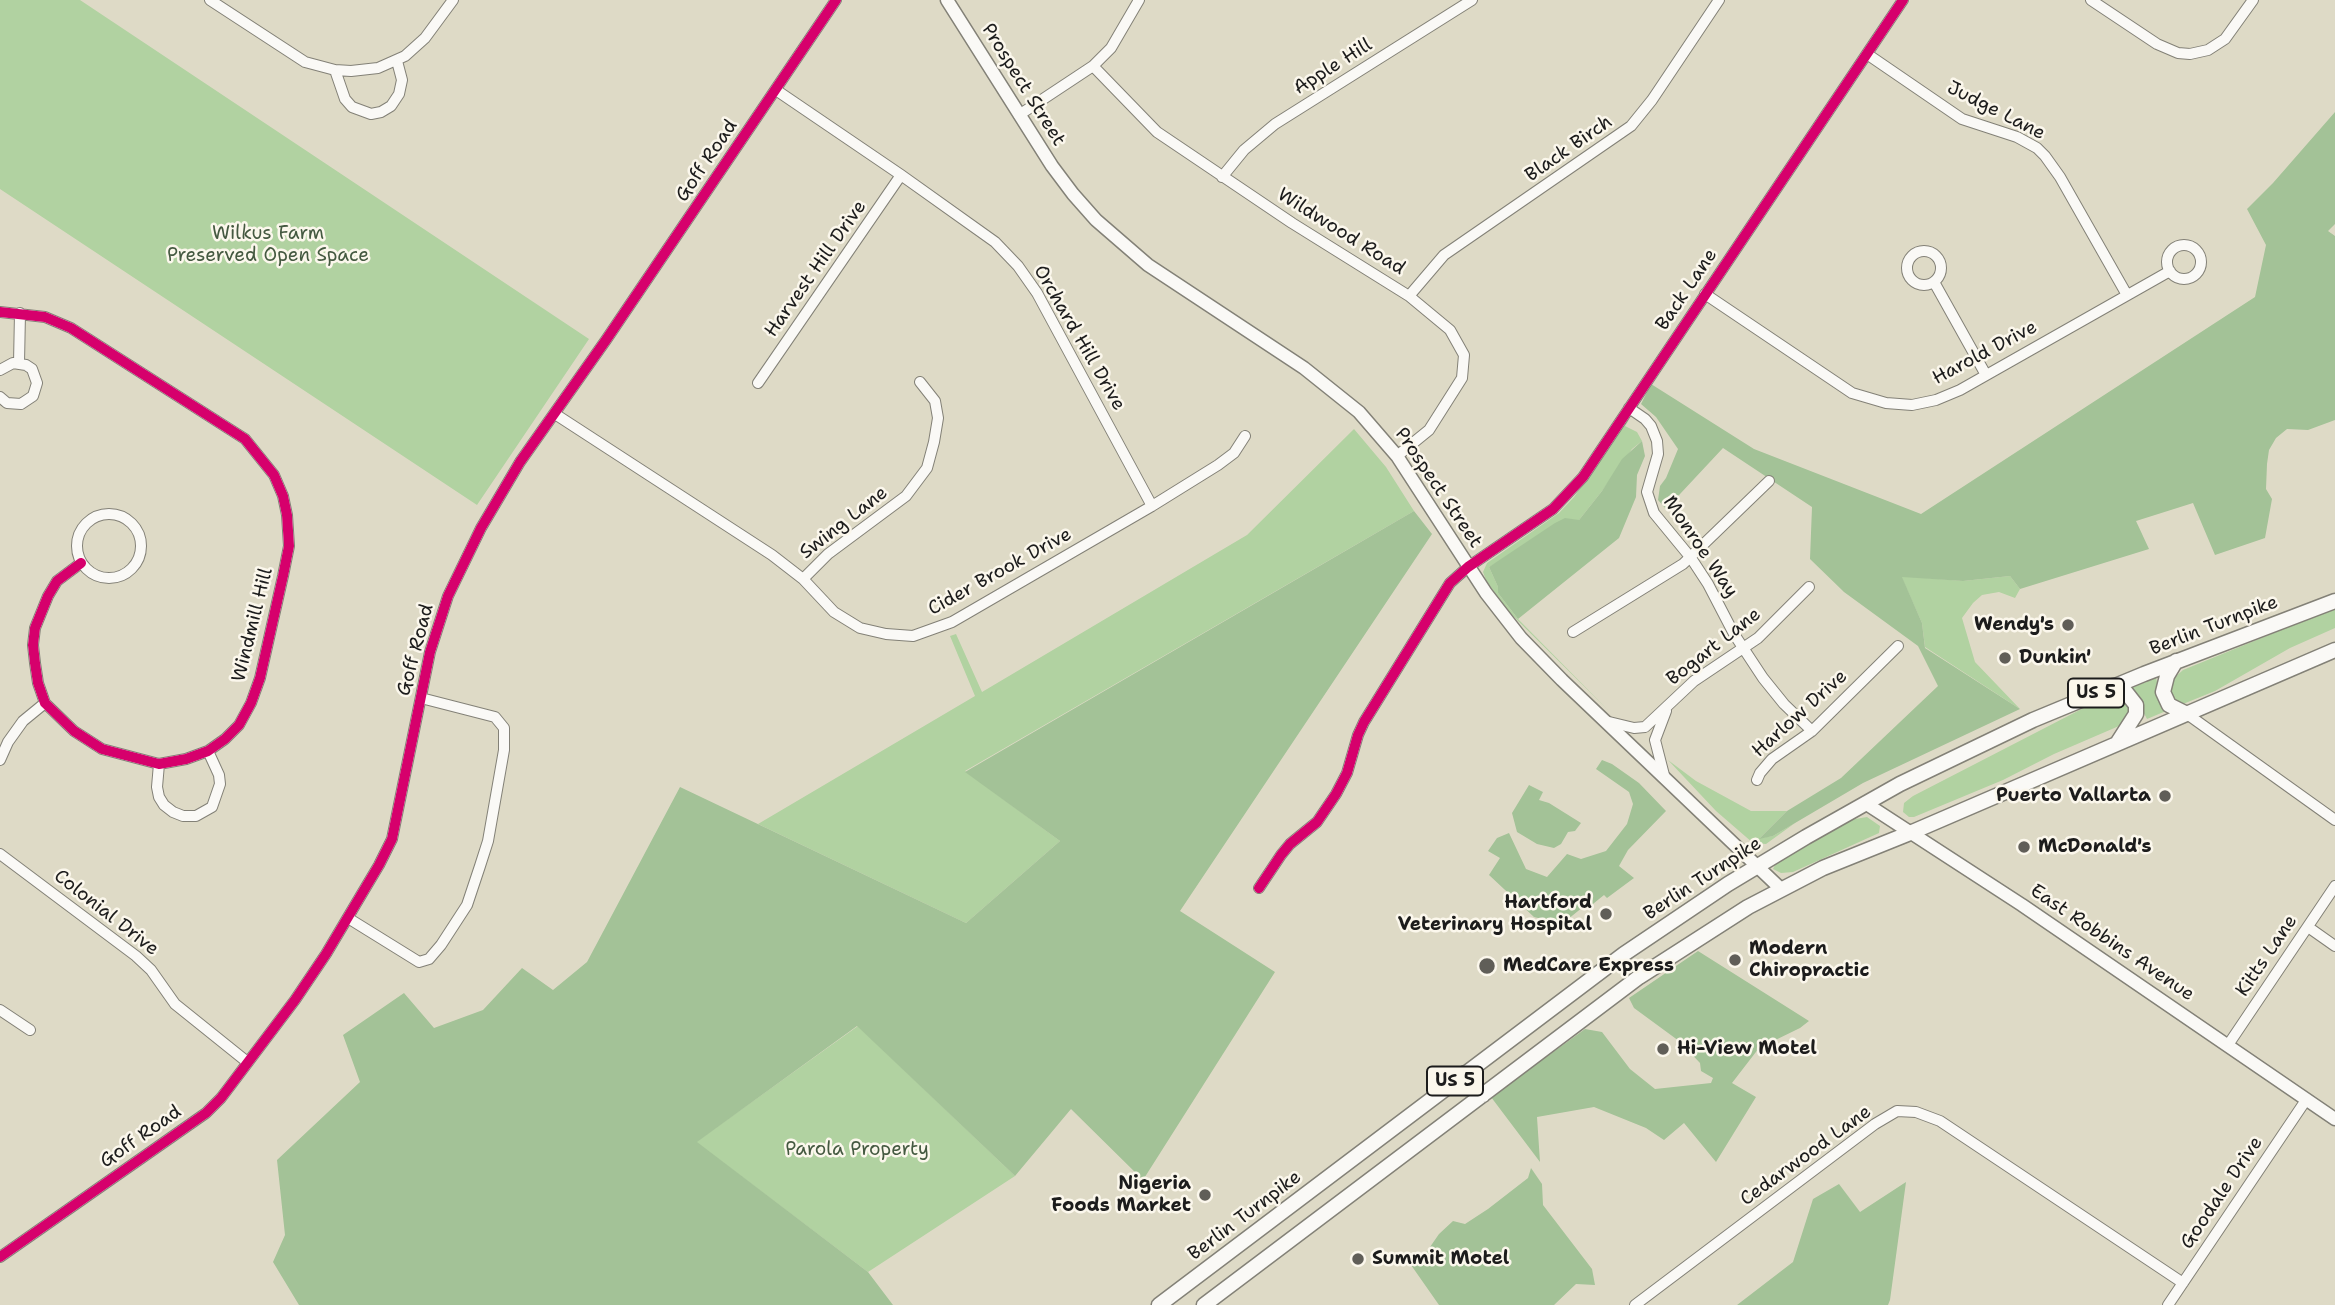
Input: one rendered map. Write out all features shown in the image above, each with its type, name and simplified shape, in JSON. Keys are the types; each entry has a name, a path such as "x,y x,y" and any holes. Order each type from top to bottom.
{"highway":[{"name":"Berlin Turnpike","path":"1159,1305 1625,953 1758,866 1865,803 1997,737 2113,686 2335,601"},
{"name":"US 5","path":"1204,1305 1639,977 1724,921 1823,868 2333,650"},
{"path":"2176,661 2167,676 2163,692 2169,705 2187,714"},
{"path":"2113,686 2125,691 2136,705 2136,714 2118,743"},
{"path":"1465,1073 1483,1096"}],"main road":[{"name":"Prospect Street","path":"947,0 1062,180 1108,233 1148,265 1325,384 1359,412 1397,456 1496,608 1524,641 1781,889"},
{"name":"East Robbins Avenue","path":"1865,803 2022,905 2335,1119"}],"street":[{"path":"210,0 288,53 306,62 335,70 351,71 378,68 397,61 416,48 452,1"},
{"name":"Goff Road","path":"0,1257 205,1113 221,1098 326,954 379,865 391,839 430,652 448,596 481,528 520,463 836,0"},
{"path":"1019,115 1093,66 1111,48 1139,0"},
{"name":"Apple Hill","path":"1222,177 1244,150 1275,124 1472,0"},
{"name":"Black Birch","path":"1409,296 1444,256 1631,126 1652,100 1719,0"},
{"name":"Back Lane","path":"1259,888 1290,844 1317,822 1336,794 1347,773 1364,723 1450,583 1468,567 1562,501 1583,477 1903,0"},
{"path":"2091,0 2157,44 2178,53 2190,54 2200,53 2218,45 2238,23 2253,0"},
{"name":"Judge Lane","path":"1867,54 1962,119 2017,137 2037,148 2060,177 2127,295"},
{"path":"335,70 345,99 352,107 370,114 391,106 399,94 402,80 397,61"},
{"name":"Wildwood Road","path":"1093,66 1157,132 1222,177 1409,296 1450,330 1464,355 1462,378 1429,430 1397,456"},
{"name":"Orchard Hill Drive","path":"776,90 995,242 1018,266 1037,293 1152,506"},
{"name":"Harvest Hill Drive","path":"758,383 901,175"},
{"name":"Harold Drive","path":"1705,295 1841,387 1874,401 1924,403 1949,395 2170,271"},
{"path":"1934,282 1986,375"},
{"name":"Windmill Hill","path":"0,312 45,317 71,328 245,439 274,475 288,515 289,546 260,678 251,703 239,724 225,739 208,751 186,760 159,764 102,749 75,731 45,703"},
{"path":"19,363 20,313"},
{"path":"0,370 6,365 19,363 32,369 36,376 33,396 21,404 13,404 0,397"},
{"name":"Swing Lane","path":"803,579 828,554 906,496 927,468 938,418 935,401 920,382"},
{"name":"Monroe Way","path":"1629,408 1651,426 1657,441 1658,454 1647,492 1650,507 1691,558 1744,650 1774,692 1812,731"},
{"name":"Cider Brook Drive","path":"555,414 772,555 803,579 834,612 860,628 913,636 952,622 1152,506 1218,466 1234,453 1245,436"},
{"path":"1573,632 1691,558 1769,481"},
{"path":"113,514 127,519 137,529 142,542 140,557 132,569 120,577 105,578 92,573 81,563 77,549 79,535 86,522 99,515 113,514"},
{"path":"0,760 8,742 23,721 45,703 35,663 35,628 57,581 81,563"},
{"name":"Bogart Lane","path":"1605,721 1633,728 1645,727 1694,681 1744,650 1809,587"},
{"name":"Harlow Drive","path":"1757,780 1772,759 1812,731 1898,646"},
{"path":"348,918 419,962 429,959 441,946 467,905 476,879 488,841 504,750 504,728 495,718 421,698"},
{"name":"Bogart Lane","path":"1665,779 1655,735 1670,704"},
{"path":"2187,714 2335,820"},
{"path":"159,764 157,787 163,804 183,816 196,817 212,807 218,796 219,775 208,751"},
{"name":"Colonial Drive","path":"0,854 136,956 151,970 175,1004 246,1062"},
{"name":"Kitts Lane","path":"2228,1045 2335,886"},
{"path":"2308,927 2335,946"},
{"path":"0,1010 30,1030"},
{"name":"Goodale Drive","path":"2168,1305 2306,1100"},
{"name":"Cedarwood Lane","path":"1635,1305 1875,1124 1897,1111 1916,1112 1940,1121 2183,1283"}],"green space":[{"name":"Wilkus Farm Preserved Open Space","path":"0,0 80,0 589,339 477,505 0,189"},
{"path":"2335,112 2335,224 2328,231 2335,236 2335,420 2308,430 2287,429 2276,438 2269,450 2267,464 2266,489 2272,499 2265,538 2215,555 2193,503 2136,521 2149,549 2020,589 2010,576 1963,581 1902,577 1922,623 1925,648 2020,709 1863,783 1773,836 1759,839 1787,811 1841,778 1938,686 1918,646 1844,592 1810,559 1812,507 1723,448 1666,509 1658,500 1660,486 1678,449 1656,417 1641,404 1651,384 1754,449 1921,514 2255,297 2266,245 2247,209"},
{"path":"1629,420 1625,426 1637,432 1642,441 1632,449 1579,520 1489,567 1498,593 1518,619 1609,711 1506,609 1483,572 1487,563 1559,513 1574,497"},
{"path":"1354,429 1386,467 1414,511 965,771 1060,841 966,923 758,824 975,696 950,636 956,634 982,692 1247,535"},
{"path":"1642,441 1645,456 1637,475 1636,497 1619,538 1518,619 1498,593 1489,567 1555,523 1565,518 1579,520 1622,459"},
{"path":"1414,511 1432,534 1180,911 1275,972 1143,1180 1071,1109 1015,1176 857,1026 697,1142 868,1272 893,1305 299,1305 273,1262 285,1235 277,1160 360,1082 343,1035 404,993 434,1028 483,1010 522,968 553,990 587,962 680,787 966,923 1060,841 965,772"},
{"path":"1901,576 1963,581 2010,576 2020,589 2015,598 1999,592 1982,595 1962,618 1975,662 2020,709 1925,647 1922,623"},
{"path":"2335,608 2335,628 2290,648 2215,691 2183,704 2176,702 2170,694 2173,679 2183,670"},
{"path":"2156,678 2166,711 2147,719 2131,688"},
{"path":"2113,696 2124,699 2130,708 2130,714 2119,726 2003,780 1914,817 1903,812 1904,803 1913,796 2101,699"},
{"path":"1602,760 1639,783 1666,811 1628,850 1619,866 1634,878 1607,898 1604,895 1588,908 1583,907 1562,924 1534,917 1489,875 1500,858 1488,851 1497,838 1509,833 1526,869 1547,877 1567,854 1581,859 1606,851 1627,824 1633,804 1629,792 1596,769"},
{"path":"1668,760 1696,781 1751,811 1787,811 1760,838 1773,836 1795,823 1766,844 1753,843 1716,811"},
{"path":"1529,785 1543,792 1539,800 1549,803 1581,823 1575,831 1568,832 1561,844 1554,848 1537,844 1517,832 1512,813"},
{"path":"1867,817 1880,826 1879,833 1793,872 1781,873 1773,869 1776,863 1847,822"},
{"path":"1698,951 1809,1021 1759,1048 1732,1083 1756,1097 1716,1162 1684,1123 1664,1140 1646,1128 1594,1107 1537,1117 1540,1162 1491,1097 1585,1029 1602,1032 1630,1069 1655,1089 1711,1083 1713,1078 1701,1071 1700,1063 1679,1041 1634,1008 1629,998"},
{"name":"Parola Property","path":"858,1026 1015,1176 868,1272 696,1142"},
{"path":"1531,1168 1542,1184 1543,1205 1592,1269 1595,1285 1576,1284 1554,1305 1439,1305 1411,1265 1421,1260 1439,1234 1453,1221 1465,1224 1488,1209 1528,1178"},
{"path":"1906,1182 1888,1305 1737,1305 1793,1262 1813,1199 1839,1184 1860,1212"}],"cycle path":[{"path":"0,1257 206,1113 221,1098 295,1000 326,954 392,839 430,652 448,596 481,528 520,462 606,340 836,0"},
{"path":"1259,888 1290,844 1317,822 1336,794 1347,773 1364,722 1450,583 1468,567 1553,509 1583,477 1903,0"},
{"path":"0,312 45,317 71,328 245,439 274,475 283,496 289,546 260,678 239,725 225,739 208,751 159,764 102,749 74,731 45,703 35,663 35,628 57,581 81,563"}],"place":[{"name":"Wendy's","path":"2068,625"},
{"name":"Dunkin'","path":"2005,658"},
{"name":"Puerto Vallarta","path":"2165,796"},
{"name":"McDonald's","path":"2024,847"},
{"name":"Hartford Veterinary Hospital","path":"1606,914"},
{"name":"Modern Chiropractic","path":"1735,960"},
{"name":"MedCare Express","path":"1487,966"},
{"name":"Hi-View Motel","path":"1663,1049"},
{"name":"Nigeria Foods Market","path":"1205,1195"},
{"name":"Summit Motel","path":"1358,1259"}]}
